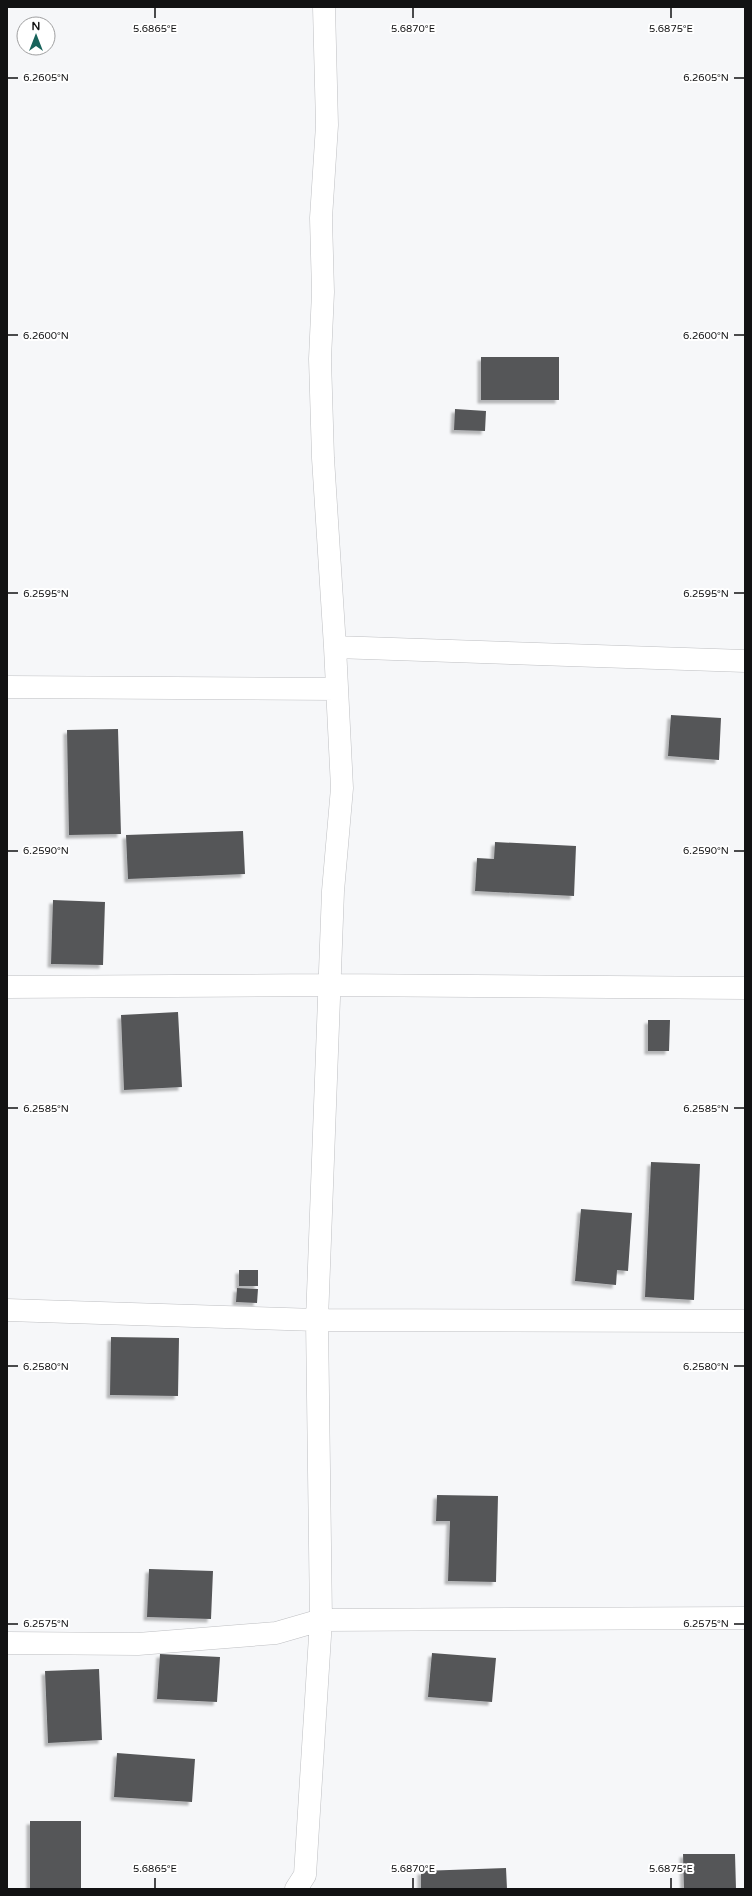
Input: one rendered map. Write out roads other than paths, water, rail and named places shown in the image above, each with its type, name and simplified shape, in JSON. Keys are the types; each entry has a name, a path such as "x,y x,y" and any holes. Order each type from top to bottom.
{"street":[{"path":"302,1884 321,1620 317,1320 332,891 342,788 323,458 320,359 323,292 321,218 327,126 324,7"},
{"path":"335,647 745,661"},
{"path":"7,687 337,689"},
{"path":"7,987 328,985 745,988"},
{"path":"7,1310 317,1320 745,1322"},
{"path":"7,1643 138,1644 276,1633 321,1620 745,1618"}]}
